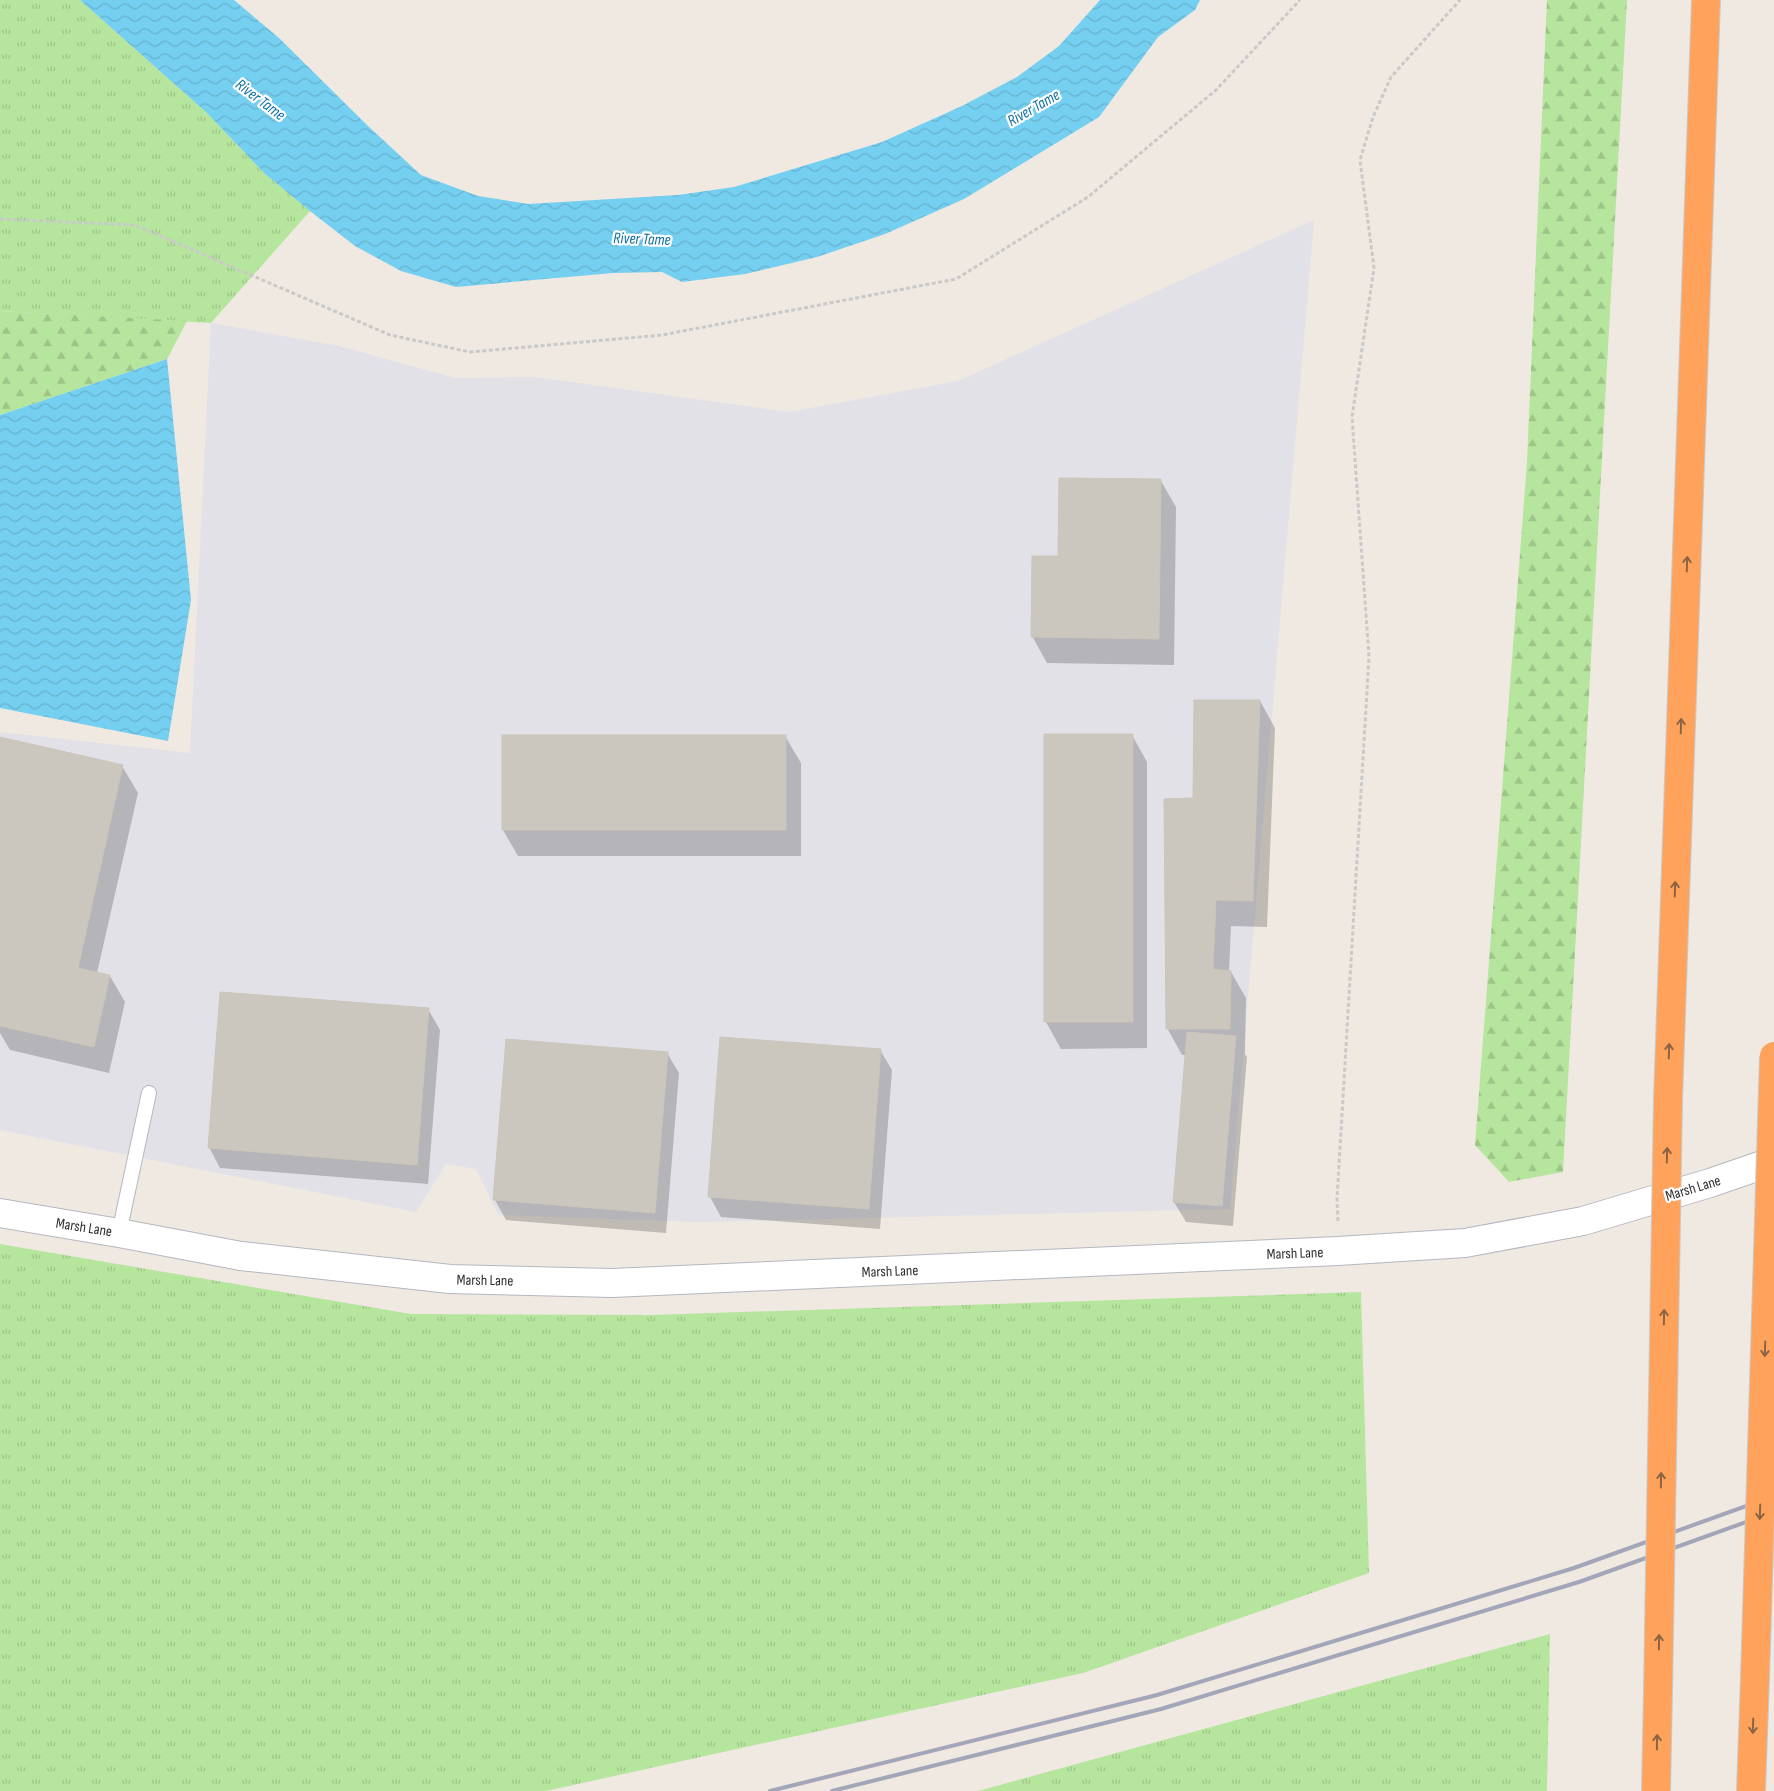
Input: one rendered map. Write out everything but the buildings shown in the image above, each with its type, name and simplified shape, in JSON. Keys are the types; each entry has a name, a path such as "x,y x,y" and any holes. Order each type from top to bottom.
{"highway":[{"path":"1656,1791 1668,1100 1706,0"},
{"path":"1751,1791 1774,1046"}],"main road":[{"name":"Marsh Lane","path":"0,1213 120,1232 241,1256 450,1279 612,1283 1338,1252 1465,1243 1583,1220 1774,1162"}],"lane":[{"path":"120,1232 149,1093"}],"path":[{"path":"0,219 135,225 390,335 470,352 662,335 956,279 1088,197 1216,90 1300,0"},
{"path":"1338,1252 1338,1190 1368,657 1352,417 1374,268 1360,160 1373,117 1391,77 1460,0"}],"shaded area":[{"path":"1314,220 1230,1209 698,1222 498,1215 476,1169 446,1164 416,1212 0,1130 0,732 190,753 211,323 339,346 455,378 535,377 789,412 958,381"}],"green space":[{"path":"0,0 80,0 207,113 264,173 310,211 211,323 0,311"},
{"path":"1547,0 1627,0 1563,1172 1509,1182 1475,1145 1527,462"},
{"path":"0,311 187,321 167,359 0,415"},
{"path":"0,1244 411,1314 652,1315 1361,1292 1369,1573 1083,1673 546,1791 0,1791"},
{"path":"1550,1634 1547,1791 978,1791"}],"water":[{"name":"River Tame","path":"80,0 234,0 279,38 368,126 421,175 478,196 528,204 678,195 734,187 882,142 962,106 1017,77 1059,46 1100,0 1200,0 1195,10 1158,37 1099,117 964,199 885,234 817,257 745,274 682,282 662,272 613,273 456,287 401,271 355,246 264,173 207,113"},
{"path":"167,359 191,600 168,741 0,708 0,415"}],"railway":[{"path":"770,1791 1157,1695 1574,1568 1774,1496"},
{"path":"832,1791 1161,1709 1579,1582 1774,1512"}]}
